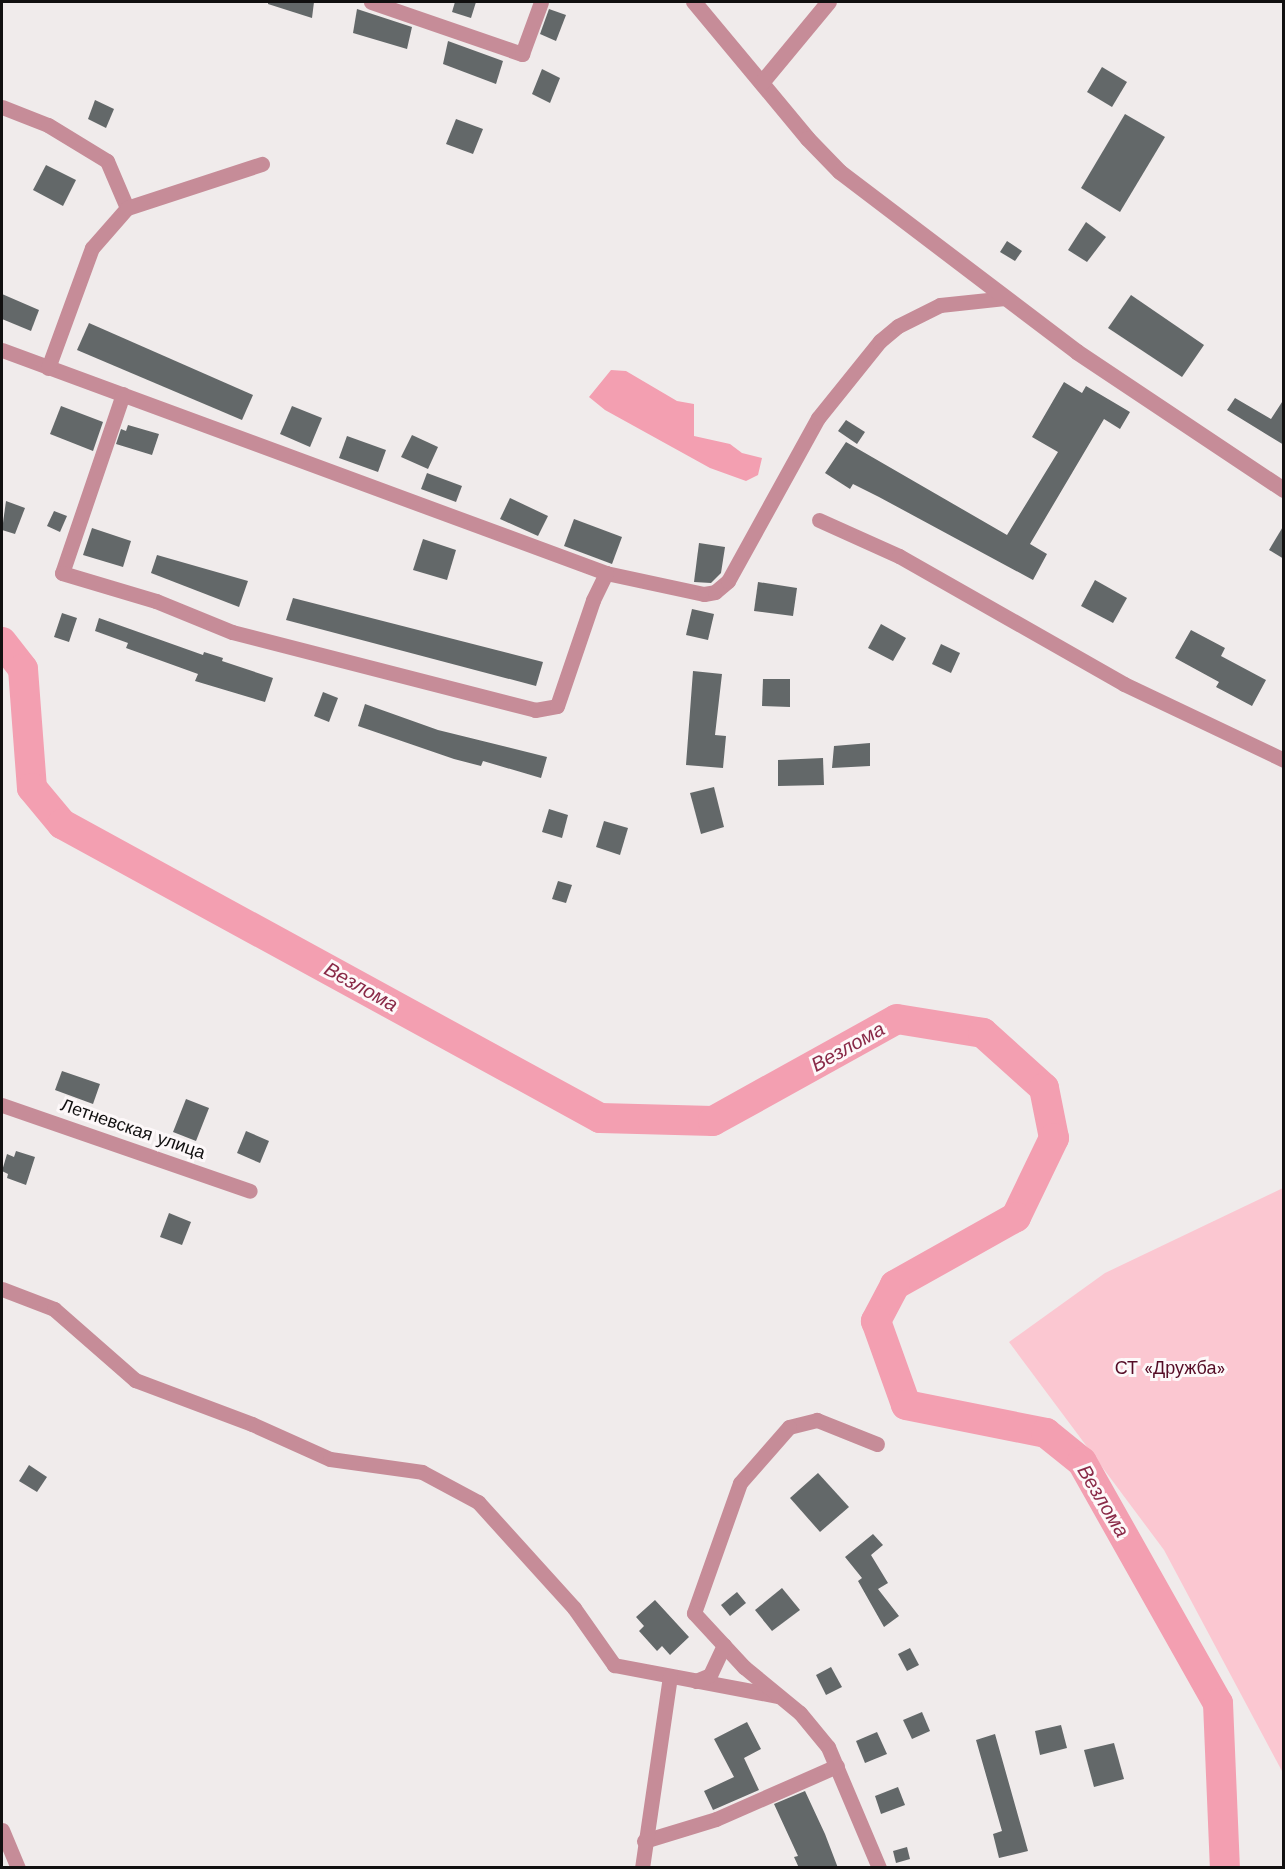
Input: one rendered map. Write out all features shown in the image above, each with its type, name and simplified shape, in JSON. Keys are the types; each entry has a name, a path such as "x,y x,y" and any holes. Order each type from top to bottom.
{"street":[{"path":"371,2 522,54 541,2"},
{"path":"694,2 840,172 1077,352 1284,490"},
{"path":"762,83 829,2"},
{"path":"2,107 48,125 107,161 127,208"},
{"path":"48,368 92,248 127,208 262,164"},
{"path":"2,350 606,573 695,593 715,592 722,588 818,418 880,342 898,326 940,305 1005,298"},
{"path":"123,394 62,573 156,601 232,632 535,710 557,706 592,600 606,573"},
{"path":"819,520 899,556 1124,684 1284,760"},
{"name":"Летневская улица","path":"2,1105 250,1191"},
{"path":"2,1289 54,1309 135,1380 252,1424 330,1459 422,1472 478,1502 574,1608 614,1665 778,1696"},
{"path":"877,1444 817,1420 789,1427 740,1483 694,1612 724,1645 811,1725 837,1766 879,1868"},
{"path":"696,1680 710,1675 724,1645"},
{"path":"642,1868 644,1841 670,1676"},
{"path":"644,1841 716,1819 837,1766"},
{"path":"2,1830 18,1868"}],"green space":[{"name":"СТ «Дружба»","path":"1283,1188 1284,1773 1164,1550 1009,1342 1105,1273"}],"shaded area":[{"path":"611,370 626,371 677,401 694,404 694,436 730,444 742,453 762,458 758,475 746,481 710,468 605,410 589,397"}],"building":[{"path":"268,2 314,2 312,18 268,4"},
{"path":"455,2 476,2 471,18 452,12"},
{"path":"357,9 412,27 407,49 353,33"},
{"path":"549,9 566,15 556,41 540,34"},
{"path":"448,41 503,61 496,84 443,64"},
{"path":"1102,67 1127,82 1112,107 1087,92"},
{"path":"542,69 560,78 550,103 532,94"},
{"path":"95,100 114,109 106,128 88,119"},
{"path":"1125,114 1165,137 1120,212 1081,188"},
{"path":"456,119 483,129 473,154 446,144"},
{"path":"46,165 76,180 63,206 33,190"},
{"path":"1086,222 1106,237 1087,262 1068,250"},
{"path":"1007,241 1022,251 1015,261 1000,252"},
{"path":"2,294 39,310 31,331 2,319"},
{"path":"1131,295 1204,345 1182,377 1108,328"},
{"path":"89,323 253,395 242,420 77,350"},
{"path":"1064,382 1082,393 1086,386 1130,412 1120,429 1104,419 1030,544 1047,554 1033,580 879,497 853,484 850,489 825,473 846,442 1007,535 1058,452 1032,437"},
{"path":"1235,398 1271,419 1284,399 1284,445 1227,410"},
{"path":"61,406 103,422 93,451 50,434"},
{"path":"292,406 322,418 310,447 280,434"},
{"path":"846,420 865,432 857,444 838,431"},
{"path":"128,425 159,434 152,455 116,444 121,429 126,431"},
{"path":"412,435 438,447 428,469 401,457"},
{"path":"347,436 386,450 378,472 339,458"},
{"path":"427,473 462,486 456,502 421,489"},
{"path":"510,498 548,516 538,536 500,519"},
{"path":"6,501 25,508 15,534 2,530"},
{"path":"54,511 67,516 60,532 47,526"},
{"path":"574,519 622,537 612,564 564,546"},
{"path":"1284,525 1284,559 1269,550"},
{"path":"92,528 131,541 123,567 83,555"},
{"path":"423,539 456,550 447,580 413,570"},
{"path":"699,543 725,547 721,573 711,583 694,582"},
{"path":"157,555 248,581 239,607 151,573"},
{"path":"1095,580 1127,598 1113,623 1081,606"},
{"path":"758,582 797,588 793,616 754,611"},
{"path":"293,598 543,662 536,686 286,620"},
{"path":"692,609 714,614 708,640 686,635"},
{"path":"62,613 77,618 69,642 54,637"},
{"path":"99,618 203,655 204,652 223,658 222,661 273,678 265,702 195,681 198,674 126,648 128,643 95,631"},
{"path":"881,624 906,638 893,661 868,648"},
{"path":"1191,630 1225,648 1221,656 1266,680 1252,706 1216,687 1219,682 1175,658"},
{"path":"941,644 960,653 951,673 932,664"},
{"path":"693,671 722,674 715,735 726,736 723,768 686,765"},
{"path":"763,679 790,679 790,707 762,706"},
{"path":"323,692 338,698 329,722 314,716"},
{"path":"365,704 438,730 547,757 541,778 483,761 481,766 454,759 358,726"},
{"path":"870,743 870,766 832,768 834,746"},
{"path":"823,758 824,785 778,786 778,760"},
{"path":"714,787 724,827 701,834 690,793"},
{"path":"549,809 568,815 562,838 542,832"},
{"path":"604,821 628,828 620,855 596,847"},
{"path":"558,881 572,885 566,903 552,899"},
{"path":"62,1071 100,1084 93,1104 55,1090"},
{"path":"186,1099 209,1108 196,1141 173,1132"},
{"path":"246,1131 269,1141 260,1163 237,1153"},
{"path":"16,1151 35,1157 26,1185 7,1178 8,1174 2,1171 7,1154 14,1157"},
{"path":"169,1213 191,1222 182,1245 160,1237"},
{"path":"29,1465 47,1477 37,1492 19,1481"},
{"path":"818,1473 849,1507 820,1532 790,1498"},
{"path":"873,1534 883,1545 871,1555 888,1583 878,1589 899,1616 884,1627 858,1581 862,1578 845,1557"},
{"path":"782,1588 800,1610 772,1631 755,1610"},
{"path":"737,1592 746,1603 730,1616 721,1605"},
{"path":"655,1600 689,1637 670,1655 662,1646 657,1651 639,1631 644,1626 636,1617"},
{"path":"910,1648 919,1665 907,1671 898,1654"},
{"path":"831,1667 842,1687 826,1695 816,1675"},
{"path":"922,1712 930,1731 912,1739 903,1720"},
{"path":"747,1722 761,1749 744,1758 759,1790 713,1810 704,1791 734,1777 714,1739"},
{"path":"1061,1725 1067,1748 1040,1755 1035,1731"},
{"path":"877,1732 887,1754 865,1763 856,1741"},
{"path":"995,1734 1028,1851 999,1858 993,1834 1002,1831 976,1740"},
{"path":"1114,1743 1124,1779 1094,1787 1084,1750"},
{"path":"898,1787 905,1805 881,1814 875,1796"},
{"path":"805,1791 838,1868 799,1868 794,1857 798,1856 774,1804"},
{"path":"907,1847 910,1859 896,1863 893,1851"}],"waterway":[{"name":"Везлома","path":"2,642 23,669 32,788 62,824 600,1118 713,1121 897,1019 983,1033 1044,1088 1054,1138 1016,1217 895,1285 876,1321 906,1405 1046,1433 1082,1462 1218,1703 1225,1868"}]}
